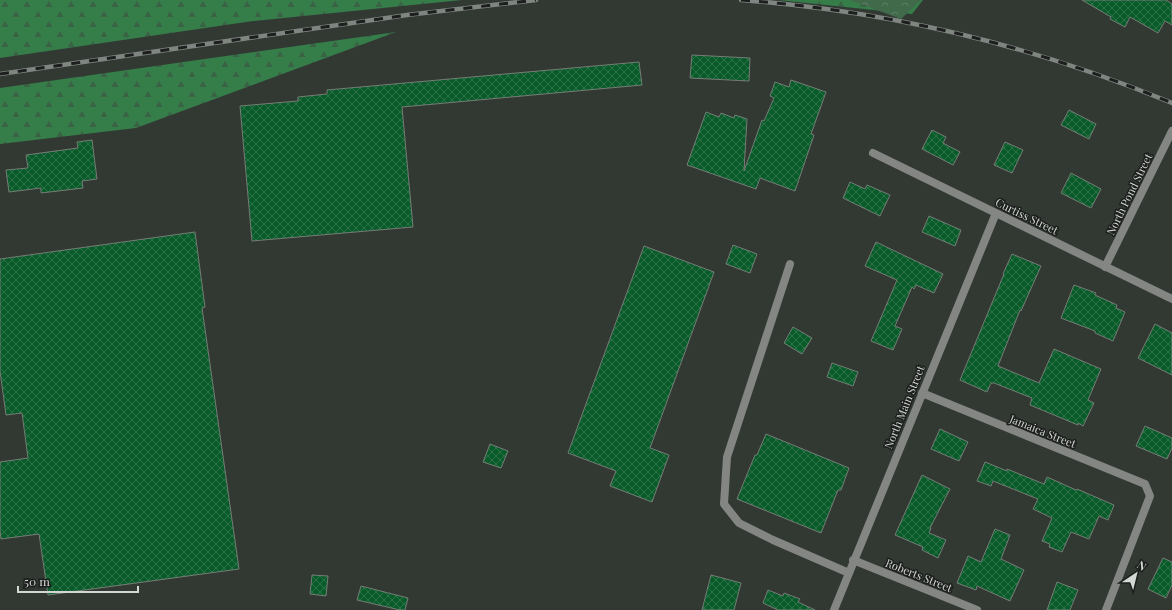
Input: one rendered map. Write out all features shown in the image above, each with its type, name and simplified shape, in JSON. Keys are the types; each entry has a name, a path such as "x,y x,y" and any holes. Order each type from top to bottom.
{"street":[{"name":"North Pond Street","path":"1105,266 1172,131"},
{"name":"Curtiss Street","path":"873,153 1172,299"},
{"name":"North Main Street","path":"834,610 853,560 996,213"},
{"path":"790,264 727,457 724,504 739,523 773,540 849,573"},
{"name":"Jamaica Street","path":"922,394 1145,484 1150,496 1106,610"},
{"name":"Roberts Street","path":"853,560 977,610"}],"green space":[{"path":"0,0 462,0 253,21 0,58"},
{"path":"778,0 923,0 912,14"},
{"path":"850,0 921,0 901,19"},
{"path":"396,32 136,128 0,144 0,88"}],"building":[{"path":"1082,0 1166,0 1172,4 1172,25 1165,21 1158,33 1130,17 1125,27 1110,19 1111,17"},
{"path":"692,55 750,58 749,81 690,78"},
{"path":"639,62 642,85 402,107 413,227 252,241 240,106 298,101 298,97 327,94 327,90"},
{"path":"791,80 826,92 811,134 814,135 795,191 760,178 756,189 687,165 706,112 719,117 721,113 734,118 735,115 747,119 744,171 762,120 764,121 774,98 770,96 775,82 789,87"},
{"path":"1069,110 1096,124 1089,139 1061,125"},
{"path":"932,130 946,137 943,143 960,152 953,165 922,149"},
{"path":"92,140 97,179 82,181 83,188 41,193 41,188 9,192 6,170 28,168 26,155 78,148 77,142"},
{"path":"1005,142 1023,150 1012,173 994,165"},
{"path":"1071,173 1101,189 1091,208 1061,193"},
{"path":"850,182 865,189 867,185 890,195 880,216 843,198"},
{"path":"929,216 961,230 955,246 922,232"},
{"path":"195,232 205,307 202,308 239,569 48,595 39,534 1,539 0,462 28,458 22,413 6,415 0,371 0,259"},
{"path":"876,242 943,274 934,293 916,285 914,289 912,287 895,326 902,329 893,350 871,341 897,280 865,266"},
{"path":"733,245 757,254 750,273 726,264"},
{"path":"644,246 714,272 650,448 669,455 652,502 610,486 616,471 568,453"},
{"path":"1012,254 1041,266 1021,311 1020,310 998,366 1039,383 1054,349 1101,369 1088,400 1094,403 1083,426 1030,405 1032,398 994,383 991,383 987,392 960,380"},
{"path":"1074,285 1096,293 1095,295 1117,305 1116,308 1125,312 1113,341 1095,333 1095,331 1061,318"},
{"path":"1155,324 1172,333 1172,375 1138,358"},
{"path":"793,327 812,338 802,354 784,343"},
{"path":"832,363 858,372 853,386 827,377"},
{"path":"1145,426 1172,438 1172,448 1167,459 1136,446"},
{"path":"940,429 968,442 959,461 931,449"},
{"path":"766,434 849,468 841,490 838,490 821,533 737,499 755,455 757,455"},
{"path":"490,444 508,451 501,468 483,462"},
{"path":"985,462 1044,484 1047,477 1114,505 1108,520 1099,516 1089,539 1071,532 1062,552 1049,547 1050,544 1042,541 1052,518 1033,509 1038,499 993,481 991,486 977,481"},
{"path":"922,475 950,489 930,528 929,533 946,540 938,558 922,550 923,547 895,535"},
{"path":"995,529 1010,535 1001,559 1024,570 1010,601 977,586 976,590 957,583 968,556 981,562"},
{"path":"1163,558 1172,562 1172,585 1166,598 1148,589"},
{"path":"312,575 328,576 326,596 310,594"},
{"path":"711,575 741,583 734,610 702,610"},
{"path":"1057,582 1078,590 1070,610 1047,610"},
{"path":"361,586 408,598 405,610 357,600"},
{"path":"768,590 783,596 784,593 800,599 798,602 815,610 778,610 763,603"}],"railway":[{"path":"0,74 407,15 536,0"},
{"path":"741,0 797,5 852,13 906,22 961,34 1067,64 1172,103"}]}
